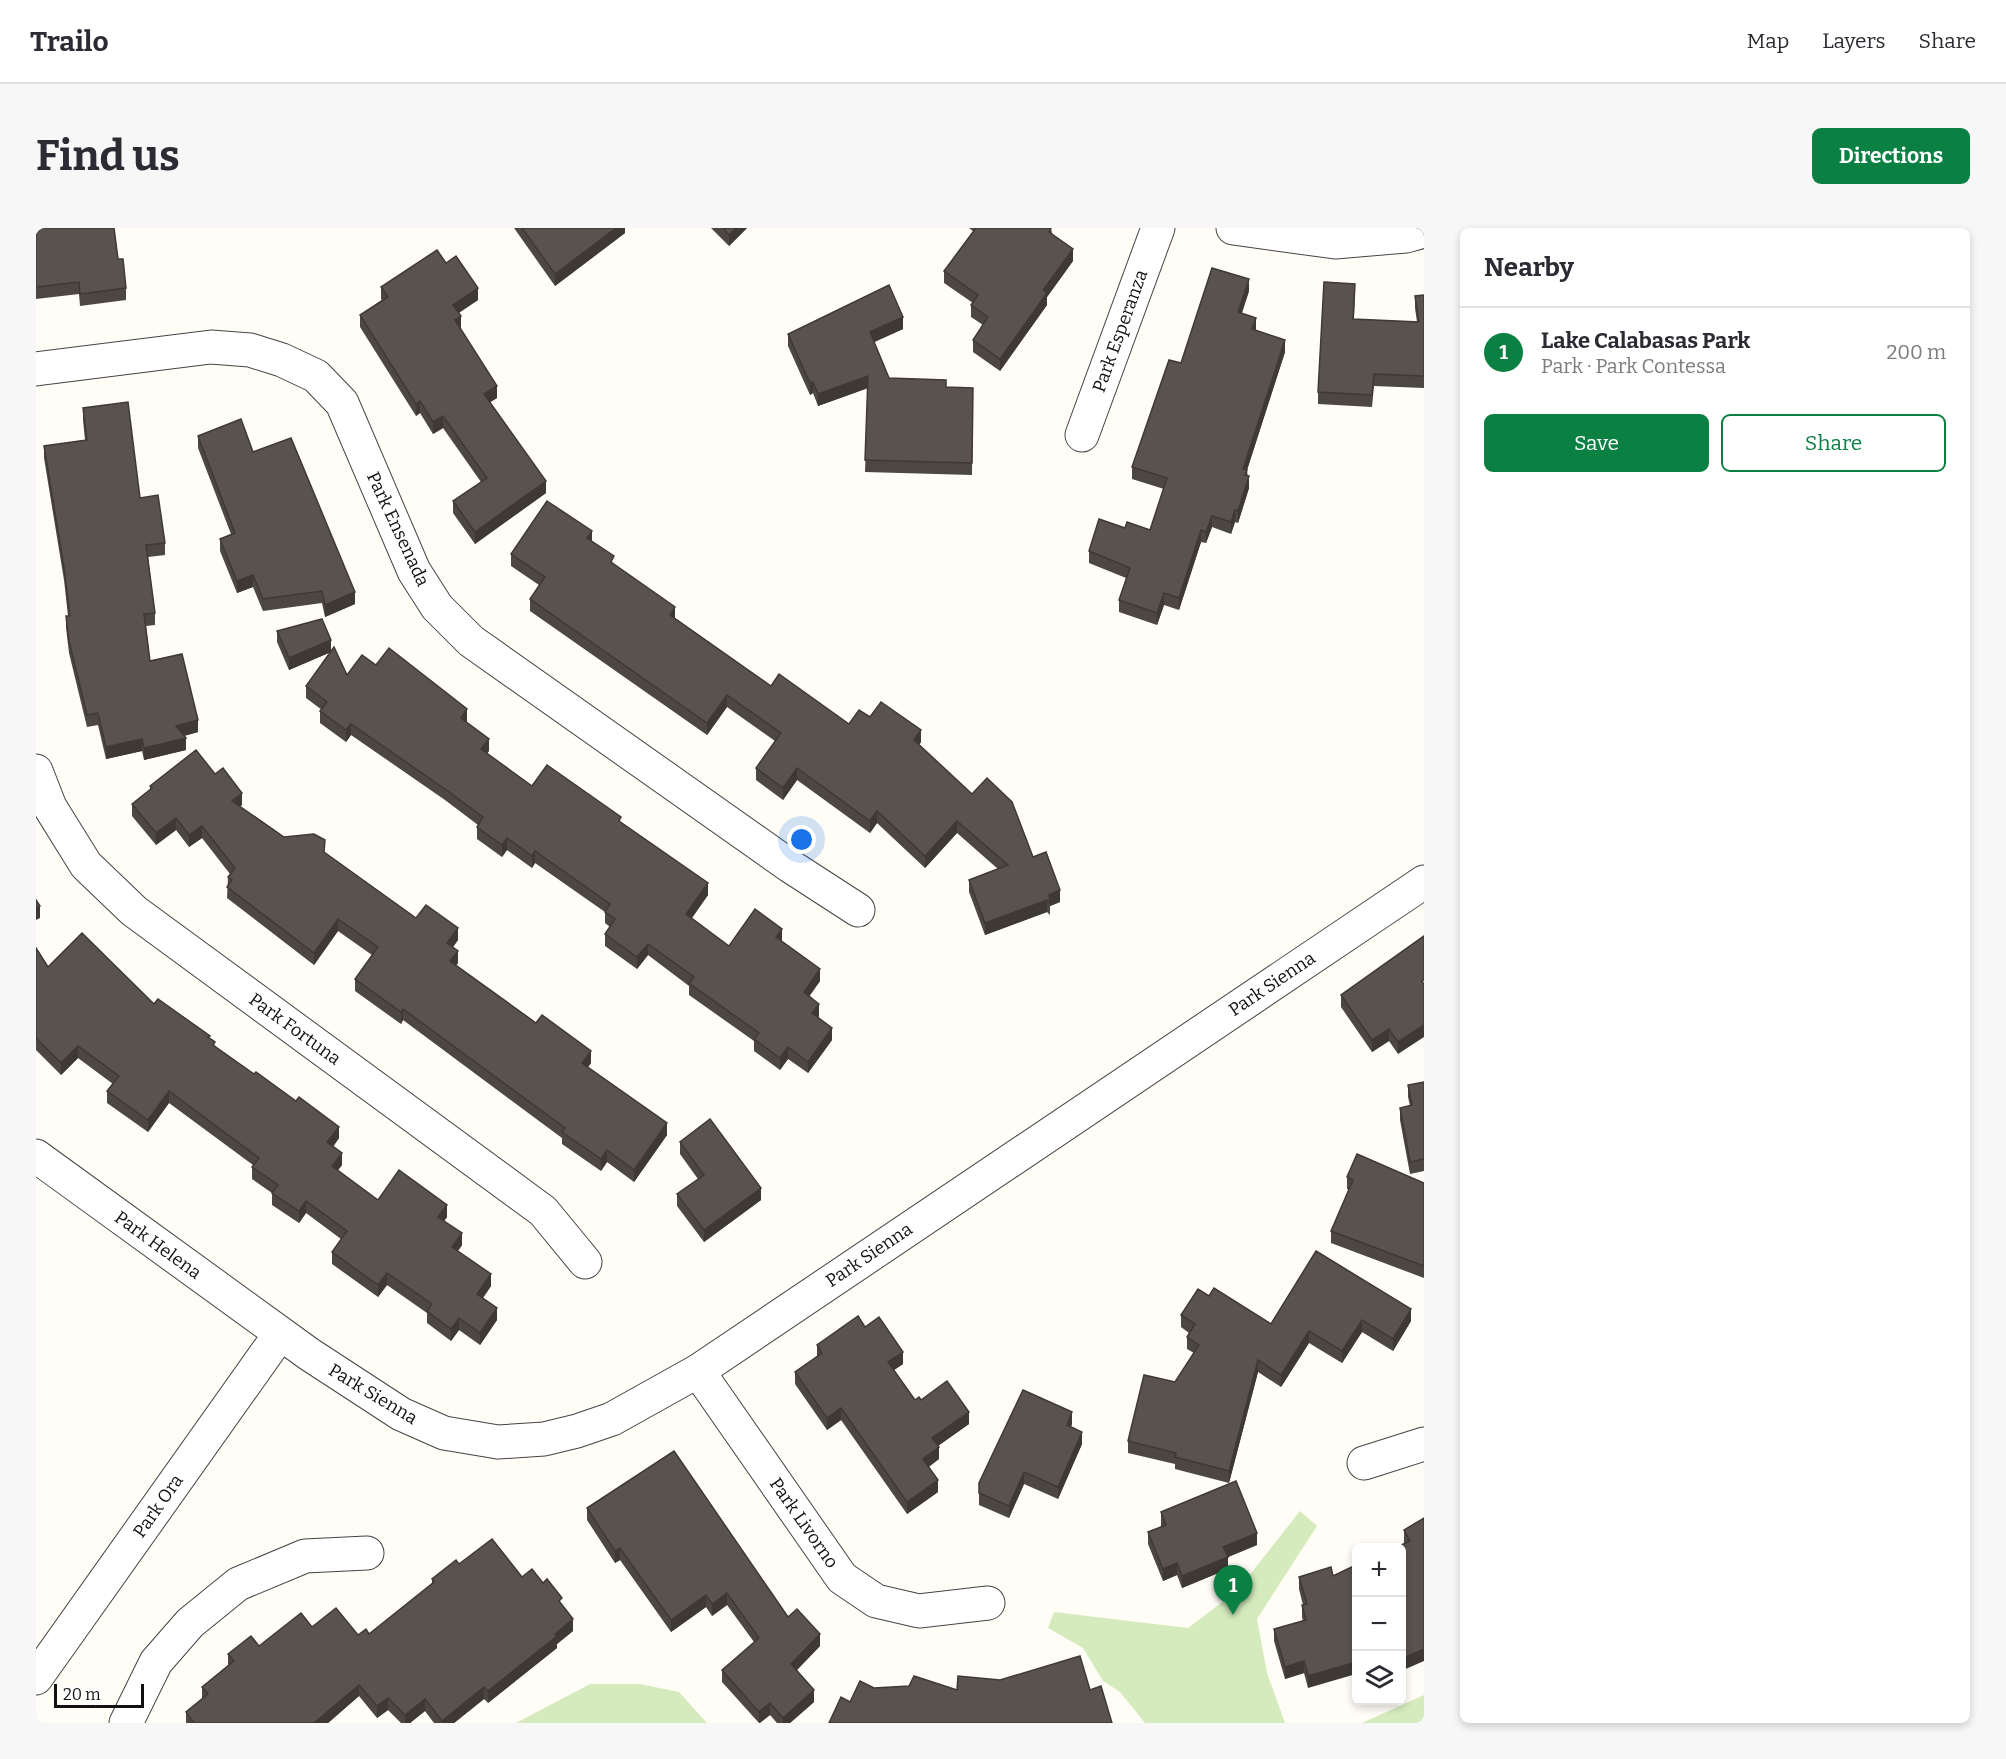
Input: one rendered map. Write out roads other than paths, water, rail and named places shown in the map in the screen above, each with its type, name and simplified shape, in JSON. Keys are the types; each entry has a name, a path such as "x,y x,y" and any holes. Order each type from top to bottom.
{"street":[{"name":"Park Esperanza","path":"1082,435 1158,228"},
{"path":"1233,228 1335,242 1406,236 1424,231"},
{"name":"Park Ensenada","path":"36,369 211,347 250,350 282,360 316,376 342,403 414,571 437,607 471,641 790,866 858,910"},
{"name":"Park Fortuna","path":"36,771 50,807 86,865 134,911 543,1211 585,1262"},
{"name":"Park Sienna","path":"280,1334 401,1414 444,1433 498,1442 544,1439 603,1422 698,1371 1424,882"},
{"name":"Park Helena","path":"36,1156 280,1334"},
{"name":"Park Ora","path":"36,1678 280,1334"},
{"name":"Park Livorno","path":"698,1371 842,1578 876,1600 919,1611 988,1603"},
{"path":"1364,1463 1424,1444"},
{"path":"126,1723 156,1662 190,1623 238,1584 305,1556 367,1553"}],"place":[{"name":"Lake Calabasas Park","path":"1233,1615"}]}
